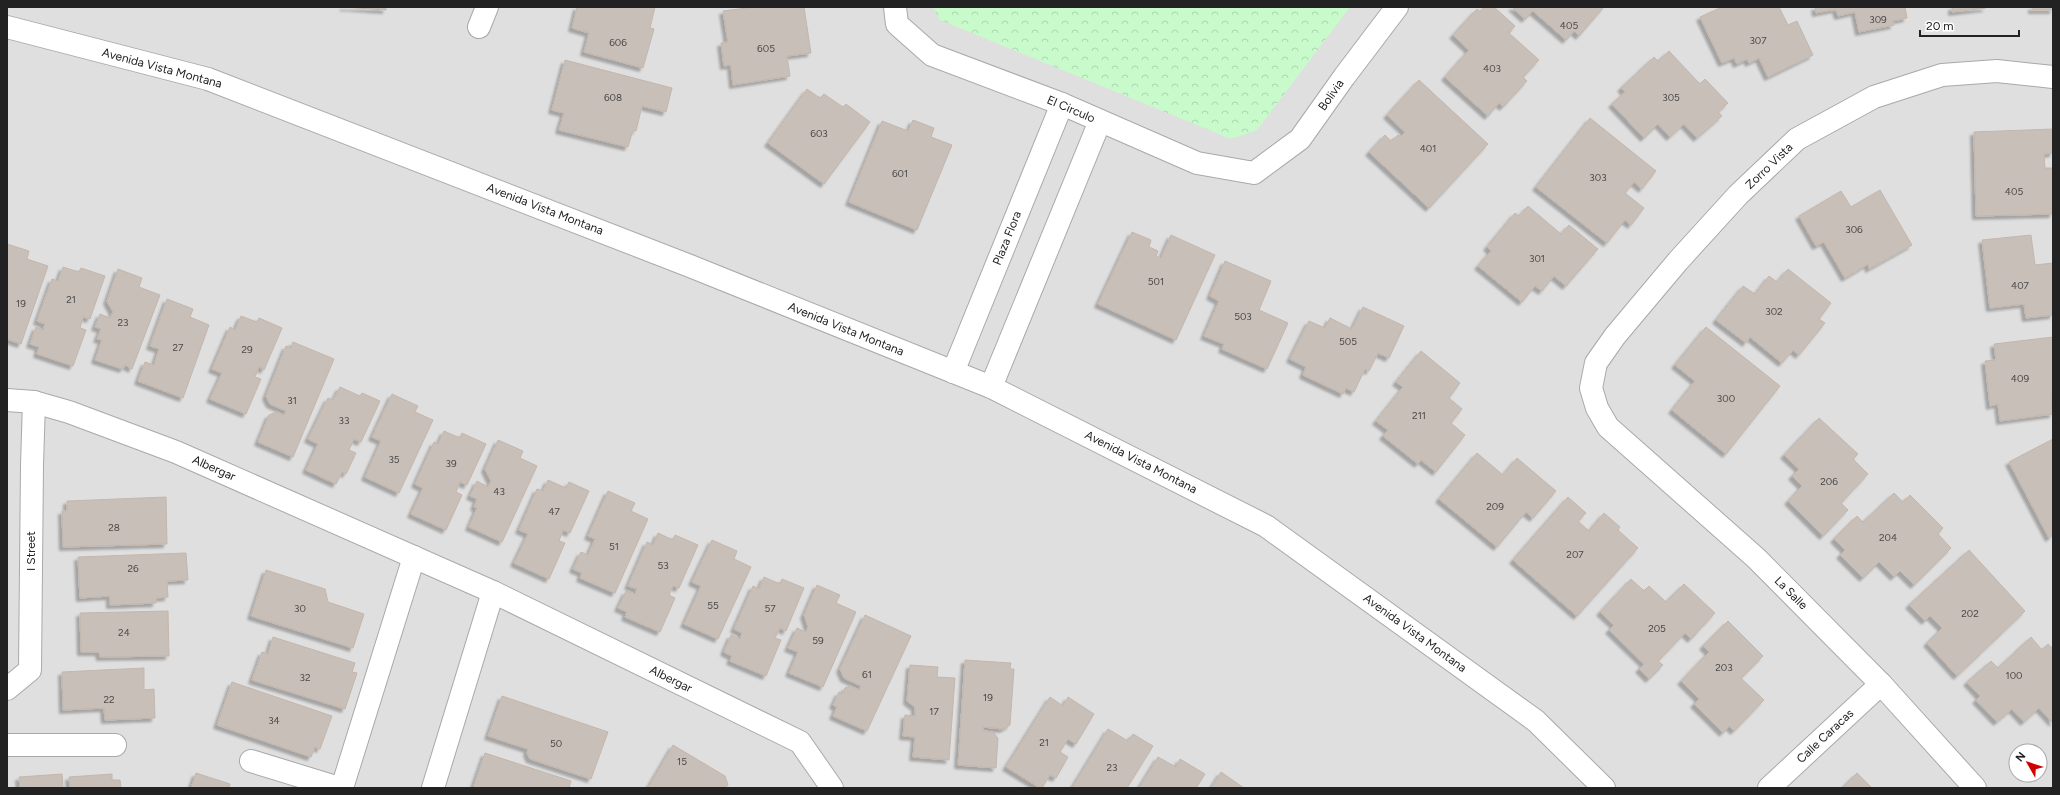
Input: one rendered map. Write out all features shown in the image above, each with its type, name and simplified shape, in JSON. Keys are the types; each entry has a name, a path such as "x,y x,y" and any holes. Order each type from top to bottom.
{"street":[{"path":"478,27 487,7"},
{"name":"Bolivia","path":"1254,173 1300,139 1344,77 1397,7"},
{"name":"El Circulo","path":"896,16 932,56 1062,104 1197,163 1254,173"},
{"name":"Avenida Vista Montana","path":"7,27 208,79 690,266 991,387 1266,526 1536,721 1604,788"},
{"name":"Zorro Vista","path":"1597,408 1591,388 1596,363 1615,336 1678,261 1738,195 1797,139 1874,97 1942,75 1997,70 2053,77"},
{"name":"Plaza Flora","path":"953,372 1062,104"},
{"path":"991,387 1100,121"},
{"name":"Albergar","path":"7,400 34,402 69,412 176,452 493,592 800,742 832,788"},
{"name":"I Street","path":"7,689 30,670 34,402"},
{"name":"La Salle","path":"1597,408 1608,427 1756,558 1881,684 1975,788"},
{"path":"250,761 341,788 414,557"},
{"path":"433,788 493,592"},
{"name":"Calle Caracas","path":"1769,788 1881,684"},
{"path":"7,745 115,745"}],"shaded area":[{"path":"7,7 2053,7 2053,788 7,788"}],"green space":[{"path":"933,7 1350,7 1257,130 1231,139 940,20"}],"building":[{"path":"343,7 386,7 386,10"},
{"path":"577,7 655,7 650,28 654,29 643,68 584,52 589,33 572,28"},
{"path":"755,7 804,7 811,53 787,56 790,76 733,85 731,65 724,66 721,43 728,42 723,11"},
{"path":"1484,7 1494,7 1515,26 1509,33 1539,60 1523,77 1527,81 1503,107 1499,103 1488,116 1445,77 1469,50 1453,35 1477,9 1480,12"},
{"path":"1512,7 1604,7 1579,36 1574,31 1566,40 1533,11 1525,19"},
{"path":"1722,7 1779,7 1788,25 1797,21 1813,55 1768,77 1759,58 1749,63 1747,59 1737,64 1734,58 1722,63 1700,17"},
{"path":"1815,7 1905,7 1907,18 1893,21 1894,25 1859,32 1855,12 1838,16 1836,9 1816,13"},
{"path":"1952,7 1986,7 1986,8 1952,12"},
{"path":"2032,7 2053,7 2053,10 2032,10"},
{"path":"1669,51 1700,84 1705,79 1728,103 1718,112 1722,116 1697,138 1684,124 1670,137 1658,124 1644,138 1612,104 1625,92 1621,88 1654,57 1658,61"},
{"path":"565,60 672,88 666,112 642,106 636,131 633,130 628,147 559,130 564,113 552,110"},
{"path":"1419,80 1488,144 1429,208 1369,152 1385,135 1391,141 1398,135 1400,137 1405,132 1387,115"},
{"path":"807,89 820,98 824,94 843,107 846,104 870,122 824,184 768,143"},
{"path":"1590,118 1656,171 1642,189 1634,182 1625,193 1644,208 1631,225 1625,220 1607,243 1536,187"},
{"path":"913,120 934,128 931,137 952,145 917,230 849,202 882,121 908,131"},
{"path":"2053,129 2053,153 2044,154 2045,168 2053,168 2053,214 1976,216 1974,132"},
{"path":"1880,190 1912,245 1869,269 1868,264 1845,278 1824,242 1816,246 1799,216 1841,191 1851,207"},
{"path":"1528,206 1561,234 1569,225 1598,249 1566,286 1554,276 1542,291 1535,286 1522,302 1478,266 1491,251 1487,247 1515,213 1519,216"},
{"path":"1132,232 1151,240 1149,247 1158,251 1156,256 1161,258 1171,235 1215,255 1176,340 1098,304"},
{"path":"2031,235 2035,265 2053,263 2053,315 2026,318 2024,304 1990,308 1982,240"},
{"path":"7,244 29,251 27,259 48,266 21,344 7,339"},
{"path":"1225,261 1271,281 1259,310 1288,323 1267,369 1222,349 1224,344 1204,336 1219,301 1210,296"},
{"path":"63,267 79,272 81,268 105,276 90,319 83,317 80,328 86,330 73,366 37,354 39,347 30,344 36,327 43,330 45,324 37,321 52,279 58,281"},
{"path":"118,269 142,278 139,287 160,295 132,369 125,365 123,369 95,360 102,340 97,339 101,329 95,327 100,314 110,318 113,312 107,301"},
{"path":"1788,269 1831,303 1819,319 1825,323 1799,355 1793,350 1782,363 1750,337 1746,343 1716,320 1743,286 1755,294 1769,276 1777,282"},
{"path":"167,299 193,309 190,317 209,325 183,398 138,381 145,362 154,365 159,349 150,346"},
{"path":"1363,307 1404,326 1389,358 1378,353 1369,371 1365,369 1354,392 1346,388 1343,394 1303,375 1306,367 1290,359 1309,321 1325,328 1330,318 1352,329"},
{"path":"241,316 257,322 259,318 282,328 264,370 259,367 255,377 261,379 246,414 210,399 222,373 212,369 230,327 235,330"},
{"path":"1706,327 1780,386 1726,454 1672,410 1695,381 1675,365"},
{"path":"2053,337 2053,396 2051,396 2053,414 2000,421 1998,404 1990,406 1985,361 1996,360 1994,344"},
{"path":"293,342 334,359 293,457 258,442 269,415 277,412 284,415 286,411 270,404 266,396 286,346 291,348"},
{"path":"1421,351 1460,383 1449,398 1462,409 1451,423 1465,435 1436,472 1421,460 1418,464 1383,436 1388,430 1376,421 1403,387 1396,382"},
{"path":"340,387 360,396 362,393 380,401 361,442 354,439 349,450 356,453 346,474 342,472 336,484 306,470 318,444 308,439 328,398 333,400"},
{"path":"392,394 418,406 415,412 433,420 399,493 365,477 381,441 372,437"},
{"path":"1819,418 1858,454 1853,459 1868,474 1841,503 1848,510 1823,536 1788,501 1802,486 1792,476 1799,469 1784,455"},
{"path":"444,431 460,438 462,433 486,444 467,485 460,482 456,492 462,495 446,530 411,514 423,488 415,484 434,442 438,444"},
{"path":"2053,439 2053,535 2049,538 2009,462"},
{"path":"498,440 523,451 520,458 537,466 502,542 469,527 477,508 474,507 477,499 470,496 477,481 488,487 491,481 485,469"},
{"path":"1477,453 1503,475 1517,458 1556,491 1533,518 1526,512 1497,547 1439,499"},
{"path":"548,480 566,488 569,482 589,491 570,533 563,530 559,541 565,543 549,579 514,563 528,534 519,530 537,489 543,491"},
{"path":"608,491 635,503 631,511 648,519 615,593 580,578 582,573 573,569 581,552 588,555 595,539 588,536"},
{"path":"1894,493 1903,502 1910,495 1943,528 1938,534 1951,548 1914,585 1900,571 1894,577 1879,562 1863,578 1840,555 1845,550 1834,539 1857,516 1863,522"},
{"path":"166,497 167,544 63,547 62,511 67,511 67,501"},
{"path":"1568,497 1586,513 1578,521 1589,531 1604,513 1620,527 1618,530 1638,548 1577,616 1513,560"},
{"path":"658,533 673,540 675,535 698,545 679,588 673,586 669,595 675,598 660,632 625,617 627,612 618,608 626,591 635,594 637,589 628,586 647,542 653,545"},
{"path":"712,540 737,551 734,559 751,567 718,639 684,624 701,586 692,582"},
{"path":"1969,550 2025,611 1957,676 1927,643 1942,628 1930,616 1925,621 1909,605"},
{"path":"186,553 188,580 167,581 168,597 156,598 156,603 110,605 110,596 80,598 78,557"},
{"path":"266,570 325,589 328,602 364,614 353,648 251,616"},
{"path":"764,577 780,584 782,579 804,588 786,631 780,628 775,638 781,640 766,676 730,661 732,656 724,652 731,635 740,639 742,633 734,629 753,586 759,589"},
{"path":"1631,579 1644,591 1649,586 1666,602 1684,584 1715,613 1691,639 1685,633 1658,661 1663,665 1649,679 1639,669 1644,664 1609,630 1614,625 1600,612"},
{"path":"817,585 840,595 836,603 856,612 823,687 789,673 798,652 788,648 797,628 806,632 808,627 804,615"},
{"path":"168,611 169,656 100,657 99,652 81,652 80,613"},
{"path":"865,615 911,636 867,731 833,716 837,707 833,705 839,692 842,694 845,688 850,686 859,690 861,686 844,678 840,669"},
{"path":"1728,621 1763,656 1741,678 1764,700 1734,731 1729,726 1723,733 1694,704 1699,699 1681,681 1709,652 1703,646"},
{"path":"273,637 355,663 352,672 357,673 345,709 252,680 262,652 268,654"},
{"path":"2031,637 2042,650 2048,644 2053,649 2053,723 2039,708 2024,722 2012,709 1997,722 1976,700 1980,696 1967,682 1991,661 1998,668"},
{"path":"965,660 1011,663 1010,669 1014,669 1010,725 1003,729 983,727 983,731 993,732 998,738 996,768 958,765"},
{"path":"910,665 938,667 937,677 955,678 949,760 913,757 915,737 903,736 905,715 915,716 915,707 907,701"},
{"path":"144,668 144,690 154,689 155,718 105,720 104,708 63,710 62,672"},
{"path":"232,682 332,716 320,749 315,747 311,757 217,725"},
{"path":"502,696 608,732 591,779 530,759 527,753 528,749 488,736"},
{"path":"1050,697 1063,706 1068,697 1094,714 1076,744 1068,739 1060,752 1068,757 1056,778 1050,775 1042,788 1040,788 1006,767"},
{"path":"1108,729 1128,741 1133,734 1153,746 1127,788 1072,788"},
{"path":"673,745 725,776 728,785 726,787 727,788 648,788"},
{"path":"485,753 571,781 569,788 473,788"},
{"path":"1158,757 1176,767 1180,759 1205,774 1196,788 1139,788"},
{"path":"1221,772 1244,788 1211,788"},
{"path":"196,773 230,784 229,788 191,788"},
{"path":"1857,773 1872,788 1842,788"},
{"path":"62,774 63,788 20,788 19,777"},
{"path":"112,774 112,780 120,780 121,788 70,788 69,777"}]}
